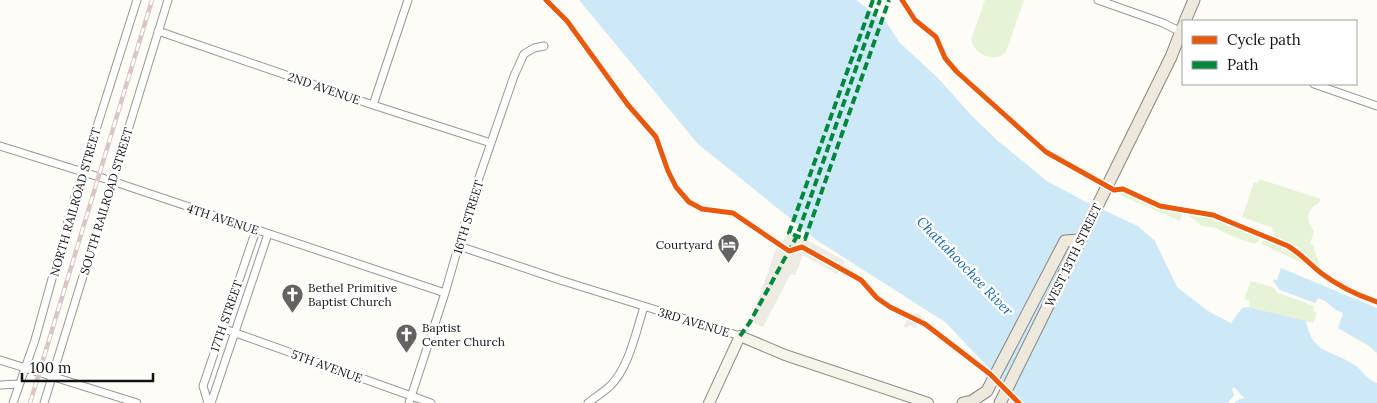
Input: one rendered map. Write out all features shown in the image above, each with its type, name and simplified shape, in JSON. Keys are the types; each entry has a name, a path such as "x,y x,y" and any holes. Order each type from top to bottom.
{"main road":[{"path":"1185,20 1194,0"},
{"name":"WEST 13TH STREET","path":"1000,403 1170,57 1182,28"},
{"path":"963,403 972,401 987,391 1065,241 1080,240"}],"street":[{"name":"NORTH RAILROAD STREET","path":"13,403 35,340 83,172 137,0"},
{"name":"SOUTH RAILROAD STREET","path":"44,403 168,0"},
{"path":"373,105 408,0"},
{"path":"1098,0 1163,22 1182,32"},
{"name":"2ND AVENUE","path":"158,31 373,105 491,143"},
{"name":"16TH STREET","path":"410,400 445,293 473,195 514,76 524,54 534,48 544,46"},
{"path":"1317,85 1377,106"},
{"name":"4TH AVENUE","path":"0,146 112,181 445,293"},
{"name":"17TH STREET","path":"209,403 203,386 256,230"},
{"name":"17TH STREET","path":"209,403 268,234"},
{"name":"3RD AVENUE","path":"459,246 740,336 784,354 928,403"},
{"path":"588,403 611,385 622,367 630,351 644,306"},
{"name":"5TH AVENUE","path":"222,328 410,400 431,403"},
{"path":"709,403 717,382 740,336"},
{"path":"0,360 137,403"},
{"path":"0,385 19,384"}],"green space":[{"path":"985,0 1024,0 1006,52 1001,56 991,57 980,53 971,40"},
{"path":"1259,179 1321,199 1312,208 1308,217 1314,231 1310,244 1313,245 1321,270 1301,249 1273,236 1275,232 1272,231 1273,228 1242,217 1254,182 1258,183"},
{"path":"1122,191 1156,207 1181,213 1180,221 1120,195"},
{"path":"1192,214 1216,219 1260,237 1259,241 1254,244 1216,228 1202,226 1189,216"},
{"path":"1264,239 1297,253 1309,266 1261,244"},
{"path":"1251,281 1273,287 1278,293 1314,306 1313,311 1317,313 1313,323 1249,307 1250,301 1244,299"}],"shaded area":[{"path":"789,233 807,240 845,261 837,274 803,255 795,275 790,275 763,327 750,322 776,249"},
{"path":"910,313 918,314 925,319 921,325 919,323 915,328 910,325 907,328 904,326"}],"water":[{"name":"Chattahoochee River","path":"579,0 856,0 887,23 899,42 939,79 971,115 998,141 1047,181 1084,201 1138,226 1155,241 1177,287 1208,311 1231,323 1242,308 1249,307 1306,321 1309,332 1317,345 1353,364 1369,379 1377,383 1377,403 1234,403 1244,398 1234,387 1232,389 1234,395 1228,403 1022,403 945,322 818,241 698,144"},
{"path":"1281,268 1377,308 1377,353 1369,346 1338,328 1343,313 1325,301 1318,298 1315,303 1280,290 1273,281 1274,279 1277,280"}],"railway":[{"path":"30,403 152,0"}],"marked path":[{"path":"873,0 789,233 805,239 889,0"},
{"path":"740,336 750,322 797,236 880,0"}],"cycle path":[{"path":"546,0 567,21 628,105 656,137 676,187 689,202 702,209 733,213 789,251 802,247 861,280 877,298 890,307 925,324 990,374 1019,403"},
{"path":"902,0 915,20 936,37 945,58 957,72 1046,152 1114,190 1123,189 1160,206 1213,215 1288,246 1334,282 1377,302"}],"place":[{"name":"Courtyard","path":"729,263"},
{"name":"Bethel Primitive Baptist Church","path":"292,313"},
{"name":"Baptist Center Church","path":"406,353"}]}
